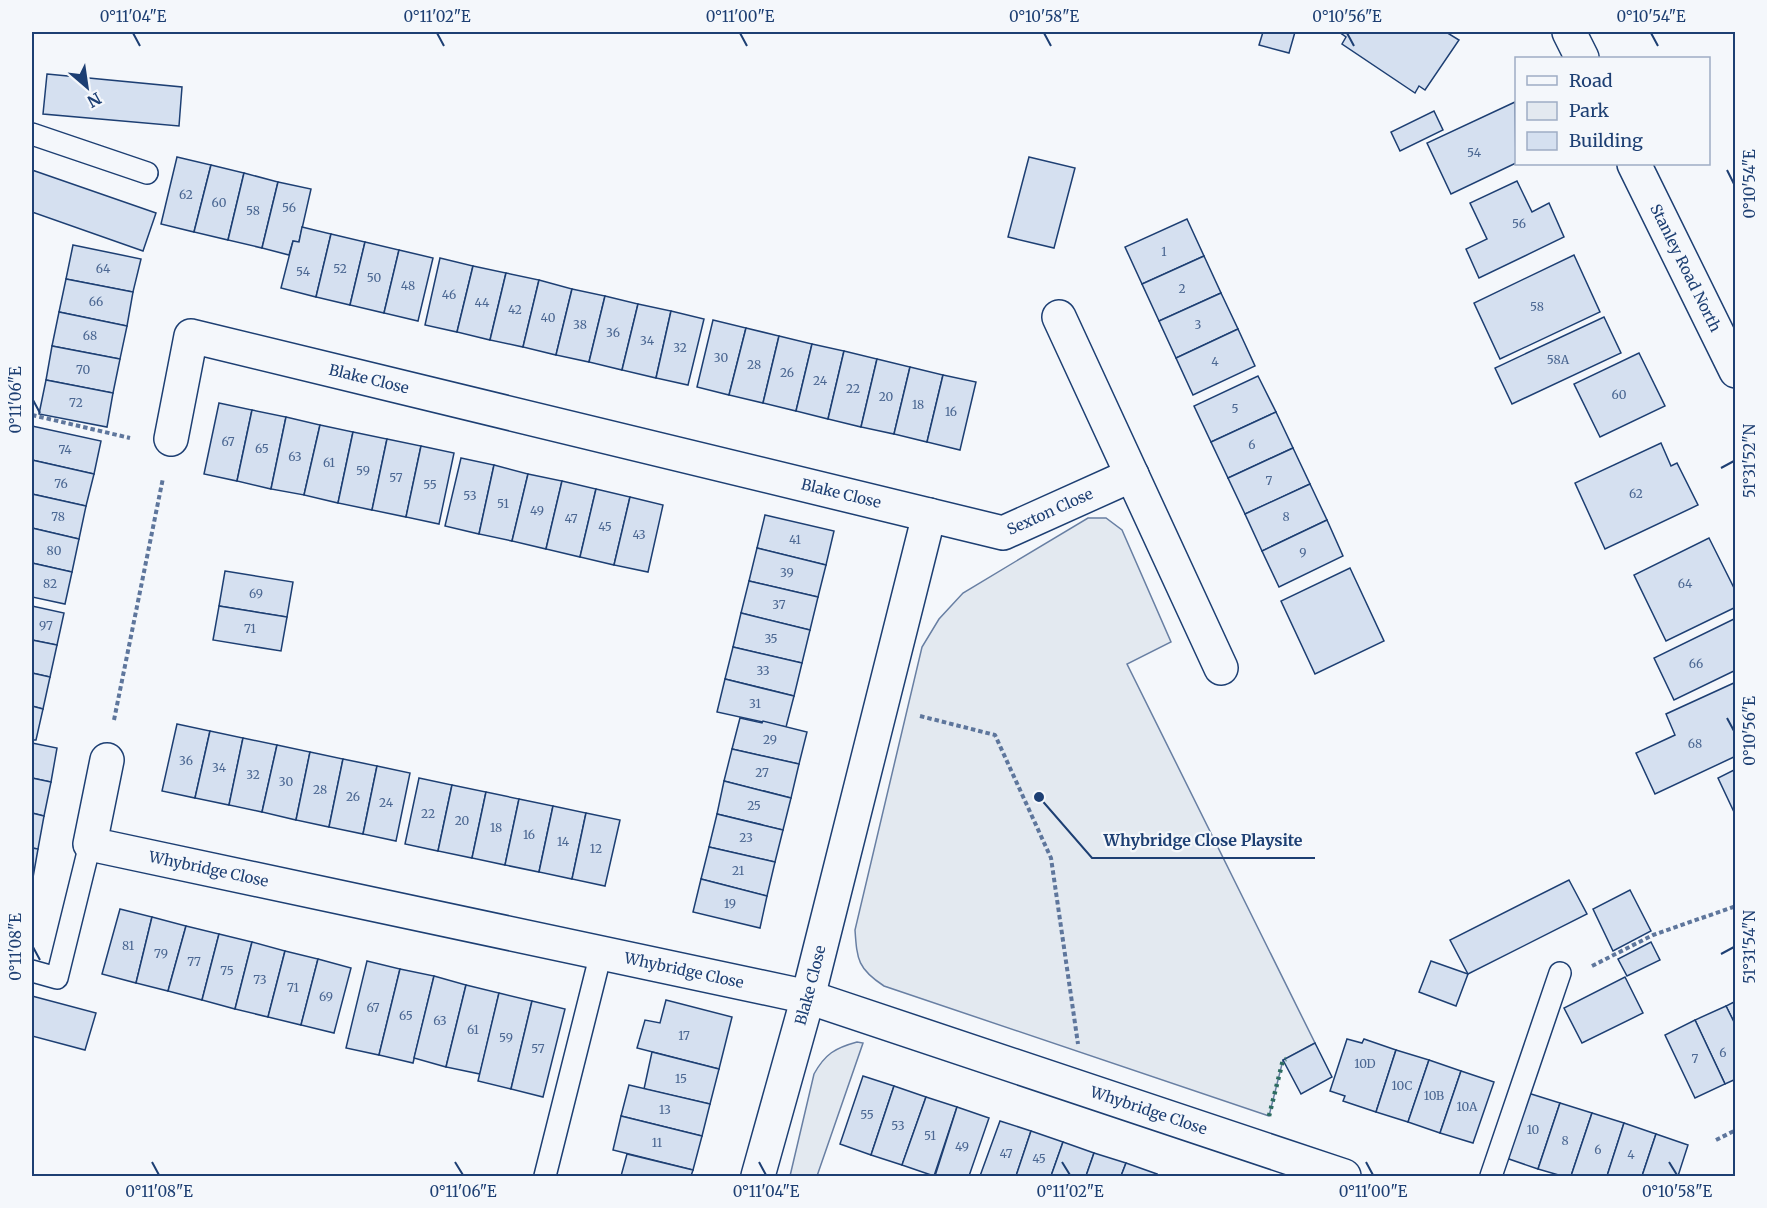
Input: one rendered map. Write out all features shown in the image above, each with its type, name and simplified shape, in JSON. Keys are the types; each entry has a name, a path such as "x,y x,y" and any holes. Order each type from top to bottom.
{"street":[{"path":"1569,32 1582,57"},
{"name":"Stanley Road North","path":"1634,165 1736,371"},
{"path":"1059,317 1221,668"},
{"name":"Blake Close","path":"170,443 191,336 929,515 808,997 758,1176"},
{"name":"Sexton Close","path":"929,515 1003,533 1132,475"},
{"path":"90,844 106,760"},
{"name":"Whybridge Close","path":"90,844 808,997 1344,1176"}],"lane":[{"path":"32,134 147,173"},
{"path":"32,971 57,978 90,844"},
{"path":"545,1176 601,953"},
{"path":"1491,1176 1557,979"}],"path":[{"path":"32,415 170,443 106,760"},
{"path":"882,706 995,735 1051,858 1085,1089"},
{"path":"1557,979 1653,936 1736,906"},
{"path":"1716,1140 1736,1130"}],"green space":[{"path":"1088,518 1106,518 1122,530 1171,642 1127,664 1315,1043 1283,1060 1269,1116 884,986 864,969 858,956 855,930 922,647 939,619 963,593"},
{"path":"857,1042 863,1043 817,1176 790,1176 814,1074 822,1061 831,1053"}],"building":[{"path":"1263,32 1295,32 1289,53 1259,45"},
{"path":"1339,32 1446,32 1459,40 1425,90 1419,86 1415,93 1342,44 1346,37"},
{"path":"47,74 182,87 179,126 43,114"},
{"path":"1515,102 1515,163 1451,194 1427,143"},
{"path":"1434,111 1443,130 1400,151 1391,132"},
{"path":"177,157 211,165 194,232 161,224"},
{"path":"1029,157 1075,168 1054,248 1008,237"},
{"path":"211,165 244,173 228,240 194,232"},
{"path":"32,170 156,213 143,251 32,212"},
{"path":"244,173 278,182 262,248 228,240"},
{"path":"1517,181 1532,212 1549,203 1564,237 1479,278 1466,249 1487,239 1470,203"},
{"path":"278,182 311,189 299,242 293,241 289,255 262,248"},
{"path":"1187,219 1204,256 1142,284 1125,247"},
{"path":"302,227 331,234 316,297 281,288 293,241 299,242"},
{"path":"331,234 365,242 350,305 316,297"},
{"path":"365,242 399,250 384,313 350,305"},
{"path":"73,245 141,259 133,292 66,279"},
{"path":"399,250 433,258 418,321 384,313"},
{"path":"1574,255 1600,312 1500,359 1474,303"},
{"path":"1204,256 1221,293 1159,321 1142,284"},
{"path":"440,258 473,266 457,332 425,325"},
{"path":"473,266 506,273 490,340 457,332"},
{"path":"506,273 539,280 523,347 490,340"},
{"path":"66,279 133,292 127,326 59,312"},
{"path":"539,280 572,289 556,355 523,347"},
{"path":"572,289 605,296 589,362 556,355"},
{"path":"1221,293 1238,329 1176,358 1159,321"},
{"path":"605,296 638,304 622,370 589,362"},
{"path":"638,304 671,311 656,378 622,370"},
{"path":"671,311 704,319 688,385 656,378"},
{"path":"59,312 127,326 120,359 52,346"},
{"path":"1604,317 1621,353 1512,404 1495,368"},
{"path":"713,320 746,328 729,395 697,387"},
{"path":"746,328 779,336 763,403 729,395"},
{"path":"1238,329 1255,366 1193,395 1176,358"},
{"path":"779,336 812,344 796,411 763,403"},
{"path":"812,344 844,351 828,419 796,411"},
{"path":"52,346 120,359 113,393 46,380"},
{"path":"844,351 877,359 861,427 828,419"},
{"path":"1639,353 1665,406 1600,437 1574,384"},
{"path":"877,359 910,367 894,434 861,427"},
{"path":"910,367 943,375 927,442 894,434"},
{"path":"943,375 976,382 960,450 927,442"},
{"path":"1258,376 1276,412 1211,442 1194,406"},
{"path":"46,380 113,393 107,427 39,414"},
{"path":"219,403 252,410 237,481 204,474"},
{"path":"252,410 286,417 271,489 237,481"},
{"path":"1276,412 1293,448 1228,478 1211,442"},
{"path":"286,417 320,425 304,495 271,489"},
{"path":"320,425 353,432 338,503 304,495"},
{"path":"32,426 101,441 94,474 32,460"},
{"path":"353,432 387,439 372,510 338,503"},
{"path":"387,439 421,446 406,517 372,510"},
{"path":"1661,443 1671,466 1677,463 1698,505 1605,549 1575,483"},
{"path":"421,446 454,453 439,524 406,517"},
{"path":"1293,448 1310,484 1245,514 1228,478"},
{"path":"461,458 494,465 479,534 445,526"},
{"path":"32,460 94,474 86,506 32,494"},
{"path":"494,465 528,474 512,541 479,534"},
{"path":"528,474 562,481 546,549 512,541"},
{"path":"562,481 596,489 580,557 546,549"},
{"path":"1310,484 1327,520 1262,551 1245,514"},
{"path":"596,489 630,497 614,565 580,557"},
{"path":"32,494 86,506 79,539 32,528"},
{"path":"630,497 663,505 648,572 614,565"},
{"path":"765,515 834,531 826,565 757,548"},
{"path":"1327,520 1343,556 1279,587 1262,551"},
{"path":"32,528 79,539 72,572 32,563"},
{"path":"1709,538 1736,592 1736,607 1666,641 1634,575"},
{"path":"757,548 826,565 818,597 749,581"},
{"path":"32,563 72,572 65,604 32,597"},
{"path":"1350,568 1384,641 1315,674 1281,601"},
{"path":"225,571 293,582 287,617 219,606"},
{"path":"749,581 818,597 810,630 741,613"},
{"path":"32,606 64,613 57,645 32,640"},
{"path":"219,606 287,617 281,651 213,640"},
{"path":"741,613 810,630 802,663 733,647"},
{"path":"1736,618 1736,670 1674,700 1654,658"},
{"path":"32,640 57,645 50,677 32,673"},
{"path":"733,647 802,663 794,696 725,679"},
{"path":"32,673 50,677 43,709 32,706"},
{"path":"725,679 794,696 786,727 717,712"},
{"path":"1736,682 1736,756 1655,794 1636,753 1675,735 1666,714"},
{"path":"32,706 43,709 36,740 32,740"},
{"path":"740,718 807,732 799,764 732,749"},
{"path":"177,724 210,731 195,798 162,791"},
{"path":"210,731 243,738 229,805 195,798"},
{"path":"243,738 277,745 262,812 229,805"},
{"path":"32,743 57,748 51,782 32,778"},
{"path":"277,745 310,752 296,820 262,812"},
{"path":"732,749 799,764 791,798 724,781"},
{"path":"310,752 343,759 329,827 296,820"},
{"path":"343,759 377,766 363,834 329,827"},
{"path":"377,766 410,773 396,841 363,834"},
{"path":"1736,769 1736,812 1734,812 1718,778"},
{"path":"32,778 51,782 44,816 32,813"},
{"path":"419,778 452,785 438,851 405,844"},
{"path":"724,781 791,798 783,830 717,814"},
{"path":"452,785 486,792 472,858 438,851"},
{"path":"486,792 519,799 505,865 472,858"},
{"path":"519,799 553,806 539,872 505,865"},
{"path":"553,806 586,813 572,879 539,872"},
{"path":"32,813 44,816 38,849 32,848"},
{"path":"586,813 620,820 605,886 572,879"},
{"path":"717,814 783,830 775,862 709,847"},
{"path":"709,847 775,862 767,896 701,879"},
{"path":"32,848 38,849 32,883"},
{"path":"701,879 767,896 760,928 693,912"},
{"path":"1569,880 1587,914 1468,974 1450,940"},
{"path":"1630,890 1651,931 1613,951 1593,909"},
{"path":"120,909 152,917 136,983 102,974"},
{"path":"152,917 186,926 168,991 136,983"},
{"path":"186,926 219,934 202,1000 168,991"},
{"path":"219,934 252,942 235,1009 202,1000"},
{"path":"252,942 285,951 268,1017 235,1009"},
{"path":"1651,942 1660,960 1627,976 1618,959"},
{"path":"285,951 318,959 301,1025 268,1017"},
{"path":"318,959 351,968 334,1033 301,1025"},
{"path":"367,961 400,969 379,1055 346,1048"},
{"path":"1431,961 1468,974 1456,1006 1419,992"},
{"path":"400,969 434,976 413,1063 379,1055"},
{"path":"434,976 466,985 446,1067 414,1058"},
{"path":"1625,977 1643,1013 1582,1043 1564,1008"},
{"path":"466,985 499,993 480,1074 446,1067"},
{"path":"499,993 532,1001 511,1089 478,1081"},
{"path":"32,996 96,1013 85,1050 32,1036"},
{"path":"666,1000 732,1017 719,1069 637,1048 645,1020 660,1023"},
{"path":"532,1001 565,1009 543,1097 511,1089"},
{"path":"1736,1001 1736,1026 1726,1006"},
{"path":"1726,1006 1736,1026 1736,1079 1725,1084 1695,1020"},
{"path":"1695,1020 1725,1084 1695,1098 1665,1035"},
{"path":"1347,1039 1362,1043 1364,1039 1396,1050 1376,1112 1343,1101 1345,1096 1330,1091"},
{"path":"1315,1043 1332,1077 1301,1094 1283,1060"},
{"path":"1396,1050 1429,1060 1408,1122 1376,1112"},
{"path":"652,1052 719,1069 710,1104 644,1089"},
{"path":"1429,1060 1461,1071 1440,1133 1408,1122"},
{"path":"1461,1071 1494,1082 1473,1143 1440,1133"},
{"path":"863,1076 894,1086 871,1155 840,1144"},
{"path":"629,1085 710,1104 702,1136 621,1116"},
{"path":"894,1086 926,1097 902,1165 871,1155"},
{"path":"1528,1093 1560,1103 1538,1169 1506,1158"},
{"path":"926,1097 957,1107 934,1176 902,1165"},
{"path":"1560,1103 1592,1113 1571,1176 1562,1176 1538,1169"},
{"path":"957,1107 989,1118 969,1176 935,1176"},
{"path":"1592,1113 1624,1123 1607,1176 1571,1176"},
{"path":"621,1116 702,1136 693,1170 613,1150"},
{"path":"1000,1121 1031,1131 1016,1176 980,1176"},
{"path":"1624,1123 1656,1134 1642,1176 1607,1176"},
{"path":"1031,1131 1063,1142 1051,1176 1016,1176"},
{"path":"1656,1134 1688,1145 1678,1176 1642,1176"},
{"path":"1063,1142 1094,1153 1086,1176 1051,1176"},
{"path":"1094,1153 1126,1163 1121,1176 1086,1176"},
{"path":"627,1154 693,1170 691,1176 621,1176"},
{"path":"1126,1163 1157,1174 1156,1176 1121,1176"}],"hedge":[{"path":"1269,1116 1283,1060 1286,1059"}],"place":[{"name":"Whybridge Close Playsite","path":"1039,797"}]}
